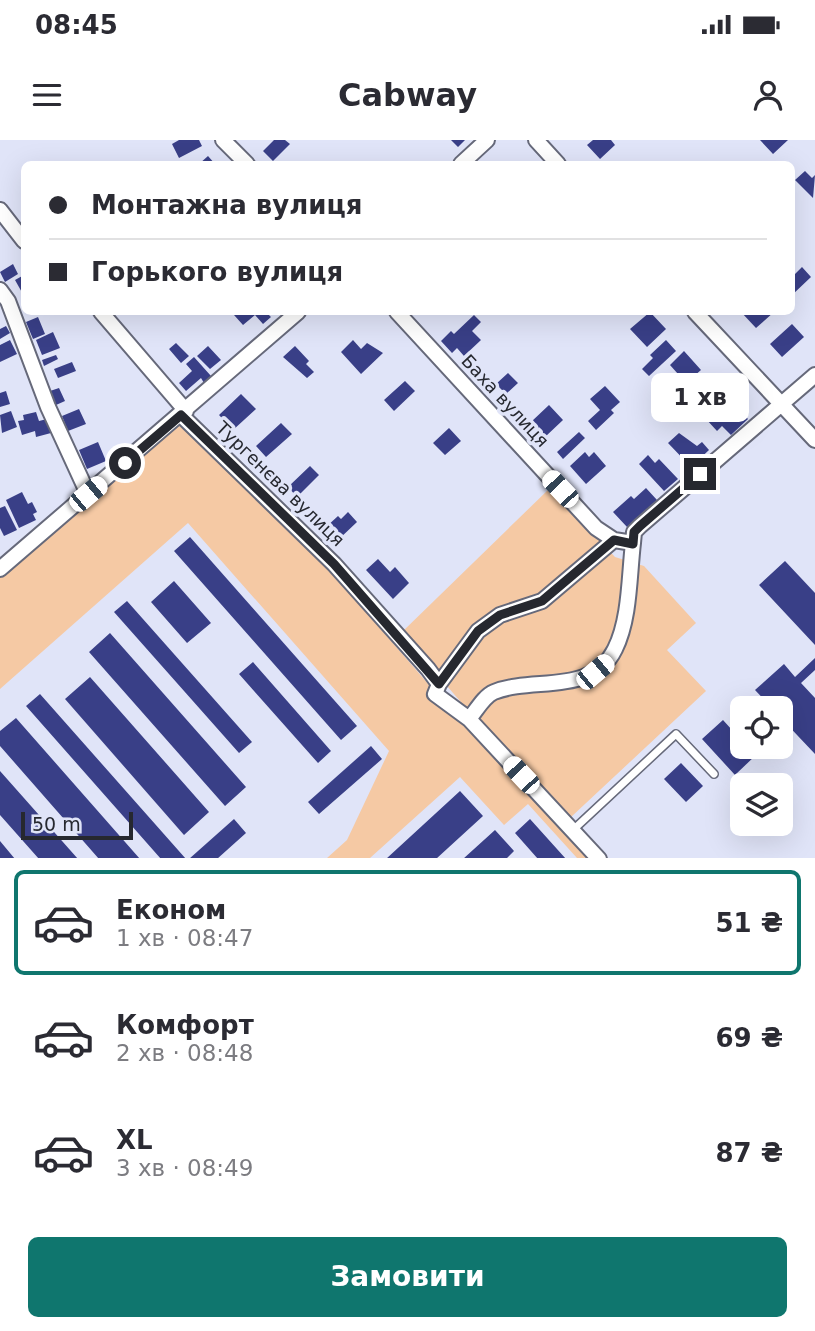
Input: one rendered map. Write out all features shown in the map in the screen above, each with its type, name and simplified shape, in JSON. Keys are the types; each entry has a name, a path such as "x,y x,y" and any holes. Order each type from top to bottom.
{"street":[{"path":"223,140 244,161"},
{"path":"463,161 487,140"},
{"path":"536,140 555,161"},
{"path":"0,210 21,237"},
{"path":"0,290 8,301 48,407 88,494"},
{"name":"Тургенєва вулиця","path":"103,315 184,413 334,564 439,684 435,694 469,719 598,858"},
{"path":"0,569 295,315"},
{"name":"Баха вулиця","path":"400,315 596,528 614,540 633,544"},
{"path":"698,315 815,440"},
{"path":"469,719 495,692 581,679 608,660 616,648 625,614 634,532 815,375"},
{"path":"439,684 478,631 500,615 542,601 614,540"}],"lane":[{"path":"573,830 676,734 714,774"}],"shaded area":[{"path":"181,424 327,567 456,716 590,858 577,858 528,804 504,825 460,777 370,858 327,858 347,840 389,751 188,523 0,689 0,576"},
{"path":"550,488 615,557 644,566 696,623 667,650 706,691 570,818 473,716 401,633"}],"building":[{"path":"179,140 199,140 202,146 179,158 172,144"},
{"path":"274,140 285,140 290,144 273,161 263,151"},
{"path":"451,140 465,140 458,147"},
{"path":"593,140 611,140 615,145 600,159 587,145"},
{"path":"760,140 788,140 773,154"},
{"path":"805,171 812,178 815,175 813,198 795,180"},
{"path":"13,264 18,274 5,282 0,272"},
{"path":"802,267 811,277 795,292 795,274"},
{"path":"21,277 21,291 15,280"},
{"path":"234,315 255,315 243,325"},
{"path":"255,315 271,317 263,324"},
{"path":"474,315 481,322 472,331 481,340 464,356 457,348 452,353 441,341 451,331 454,334"},
{"path":"646,315 653,315 666,329 647,347 630,329"},
{"path":"744,315 771,315 756,328"},
{"path":"38,317 45,334 33,339 26,322"},
{"path":"792,324 804,337 782,357 770,344"},
{"path":"6,326 10,333 0,339 0,329"},
{"path":"53,332 60,348 42,355 36,340"},
{"path":"10,340 17,354 0,362 0,345"},
{"path":"353,340 361,349 367,343 383,353 361,374 341,352"},
{"path":"666,340 676,351 649,376 642,369 653,358 650,355"},
{"path":"176,343 189,356 181,363 169,349"},
{"path":"208,346 221,360 210,369 197,356"},
{"path":"295,346 309,361 306,364 314,372 307,378 283,357"},
{"path":"684,351 701,370 686,383 670,365"},
{"path":"56,355 58,359 44,366 42,360"},
{"path":"194,357 211,376 204,383 201,378 186,391 179,383 192,371 186,364"},
{"path":"72,362 76,371 58,378 54,369"},
{"path":"508,373 518,383 506,394 496,384"},
{"path":"405,381 415,391 394,411 384,400"},
{"path":"605,386 620,402 611,410 614,413 596,430 588,421 600,410 590,399"},
{"path":"59,388 65,401 56,405 50,391"},
{"path":"6,391 10,404 0,407 0,393"},
{"path":"241,394 256,409 233,430 219,415"},
{"path":"729,398 748,419 731,435 722,426 717,431 706,419"},
{"path":"549,405 563,420 545,437 531,422"},
{"path":"79,409 86,424 68,431 62,416"},
{"path":"11,411 17,427 2,433 0,415"},
{"path":"36,412 39,421 47,419 51,433 36,437 35,431 22,435 18,421 24,420 23,415"},
{"path":"281,423 292,434 266,457 256,446"},
{"path":"449,428 461,441 445,455 433,443"},
{"path":"579,432 585,438 563,459 557,452"},
{"path":"679,433 697,446 702,442 709,450 691,467 668,443"},
{"path":"98,442 106,461 87,469 79,450"},
{"path":"585,452 589,457 594,452 606,466 586,484 570,466"},
{"path":"648,455 655,463 659,459 678,479 664,491 639,464"},
{"path":"310,466 319,475 297,497 288,487"},
{"path":"646,488 657,500 627,527 613,512 631,496 634,499"},
{"path":"22,492 28,504 32,502 37,512 33,514 36,520 19,528 6,500"},
{"path":"5,506 17,530 4,536 0,528 0,508"},
{"path":"348,512 357,522 338,540 326,527 338,516 341,519"},
{"path":"190,537 357,726 341,740 174,551"},
{"path":"378,559 390,572 395,567 409,583 393,599 366,570"},
{"path":"785,561 815,593 815,645 759,585"},
{"path":"174,581 211,623 187,643 151,602"},
{"path":"127,601 252,742 239,753 114,612"},
{"path":"110,633 246,787 225,806 89,652"},
{"path":"815,658 815,670 801,683 815,698 815,754 793,731 793,696 761,696 755,690 784,664 795,677"},
{"path":"253,662 331,751 318,763 239,674"},
{"path":"90,677 209,812 184,835 65,699"},
{"path":"40,694 185,858 160,858 26,706"},
{"path":"16,718 139,858 98,858 0,746 0,731"},
{"path":"723,720 730,728 730,759 752,759 737,773 733,773 702,739"},
{"path":"371,746 382,759 319,814 308,802"},
{"path":"681,763 703,786 686,802 664,779"},
{"path":"0,771 77,858 38,858 0,815"},
{"path":"460,791 483,816 437,858 387,858"},
{"path":"234,819 246,833 218,858 190,858"},
{"path":"530,819 565,858 537,858 515,833"},
{"path":"495,830 514,851 507,858 464,858"},
{"path":"0,841 14,858 0,858"}],"route":[{"path":"125,463 181,415 334,564 439,684 462,649 478,631 500,615 542,601 614,540 633,544 634,532 700,474"}]}
